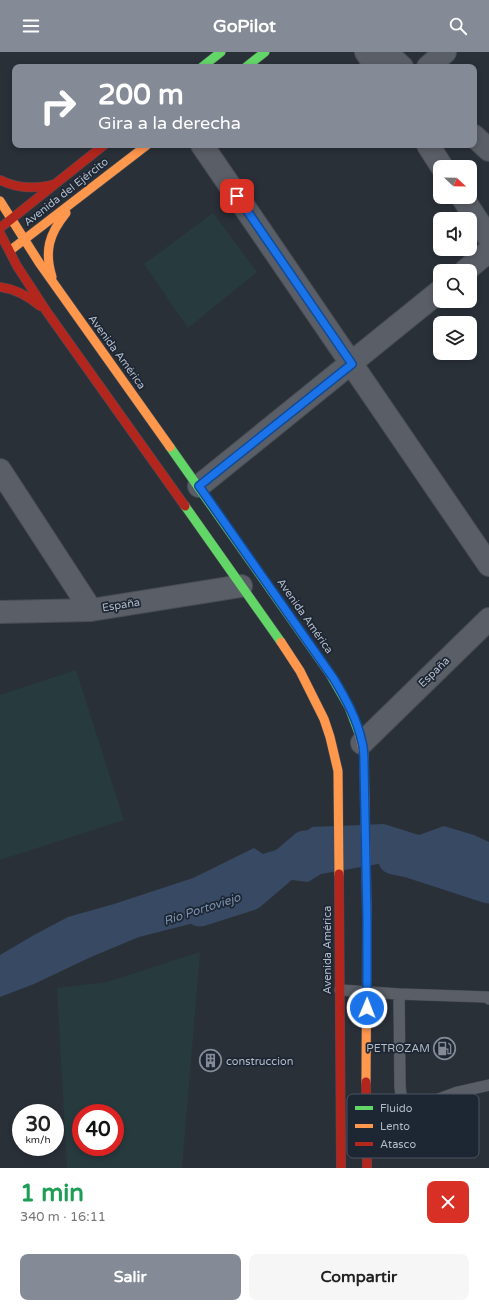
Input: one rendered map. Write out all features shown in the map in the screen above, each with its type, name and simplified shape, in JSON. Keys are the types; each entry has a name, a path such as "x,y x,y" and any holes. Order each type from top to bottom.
{"street":[{"path":"206,64 221,52"},
{"path":"250,64 265,52"},
{"path":"366,52 374,64"},
{"path":"386,52 399,64"},
{"path":"431,64 445,52"},
{"path":"477,139 489,150"},
{"name":"Avenida del Ejército","path":"0,228 100,148"},
{"name":"Avenida del Ejército","path":"0,259 143,148"},
{"path":"204,148 489,565"},
{"path":"0,180 11,185 28,188 44,187 56,184"},
{"path":"56,286 49,265 49,243 57,224 80,197"},
{"name":"Avenida América","path":"0,201 24,240 56,286 199,486 334,679 352,713 363,753 367,919 366,1094"},
{"path":"467,204 489,238"},
{"name":"Avenida América","path":"0,233 25,279 47,312 284,646 309,689 330,737 338,771 341,1168"},
{"path":"473,264 489,251"},
{"path":"0,287 16,291 30,298 47,312"},
{"path":"199,486 433,298"},
{"path":"0,470 91,610"},
{"name":"España","path":"0,612 91,610 241,586"},
{"name":"España","path":"363,753 489,619"},
{"name":"Avenida América","path":"366,1158 367,1168"}],"lane":[{"path":"340,990 487,997 489,999"},
{"path":"399,994 401,1094"},
{"path":"453,1094 489,1085"}],"green space":[{"path":"213,213 257,272 188,328 144,264"},
{"path":"76,670 124,820 0,860 0,695"},
{"path":"200,952 182,1168 67,1168 57,988 107,982"}],"water":[{"path":"384,824 419,835 444,826 474,835 489,842 489,881 450,868 422,873 384,863 321,874 308,882 292,880 282,875 260,877 248,888 233,913 139,937 91,957 34,984 0,997 0,955 68,917 114,904 193,878 254,848 263,854 282,848 312,827"}],"waterway":[{"name":"Río Portoviejo","path":"200,910 250,894 305,847"},
{"name":"Río Portoviejo","path":"394,858 409,861 489,887"}],"traffic: fast":[{"path":"206,64 221,52"},
{"path":"250,64 265,52"},
{"path":"170,447 330,674 349,707 360,736"},
{"path":"185,506 281,642"}],"traffic: slow":[{"path":"12,249 143,148"},
{"path":"0,201 40,264 170,447"},
{"path":"52,277 48,259 48,251 52,236 66,213"},
{"path":"281,642 300,671 324,719 330,737 338,771 339,874"},
{"path":"360,736 364,755 367,919 366,1082"}],"traffic: jam":[{"path":"0,228 100,148"},
{"path":"0,180 20,187 41,187 55,184"},
{"path":"0,233 17,266 47,312 185,506"},
{"path":"0,287 11,289 22,294 40,306"},
{"path":"339,874 341,1168"},
{"path":"366,1082 366,1094"},
{"path":"367,1158 367,1168"}],"place":[{"name":"PETROZAM","path":"445,1048"},
{"name":"construccion","path":"210,1061"}],"route":[{"path":"237,196 352,364 199,486 334,679 352,713 358,730 362,743 364,764 367,1008"}]}
